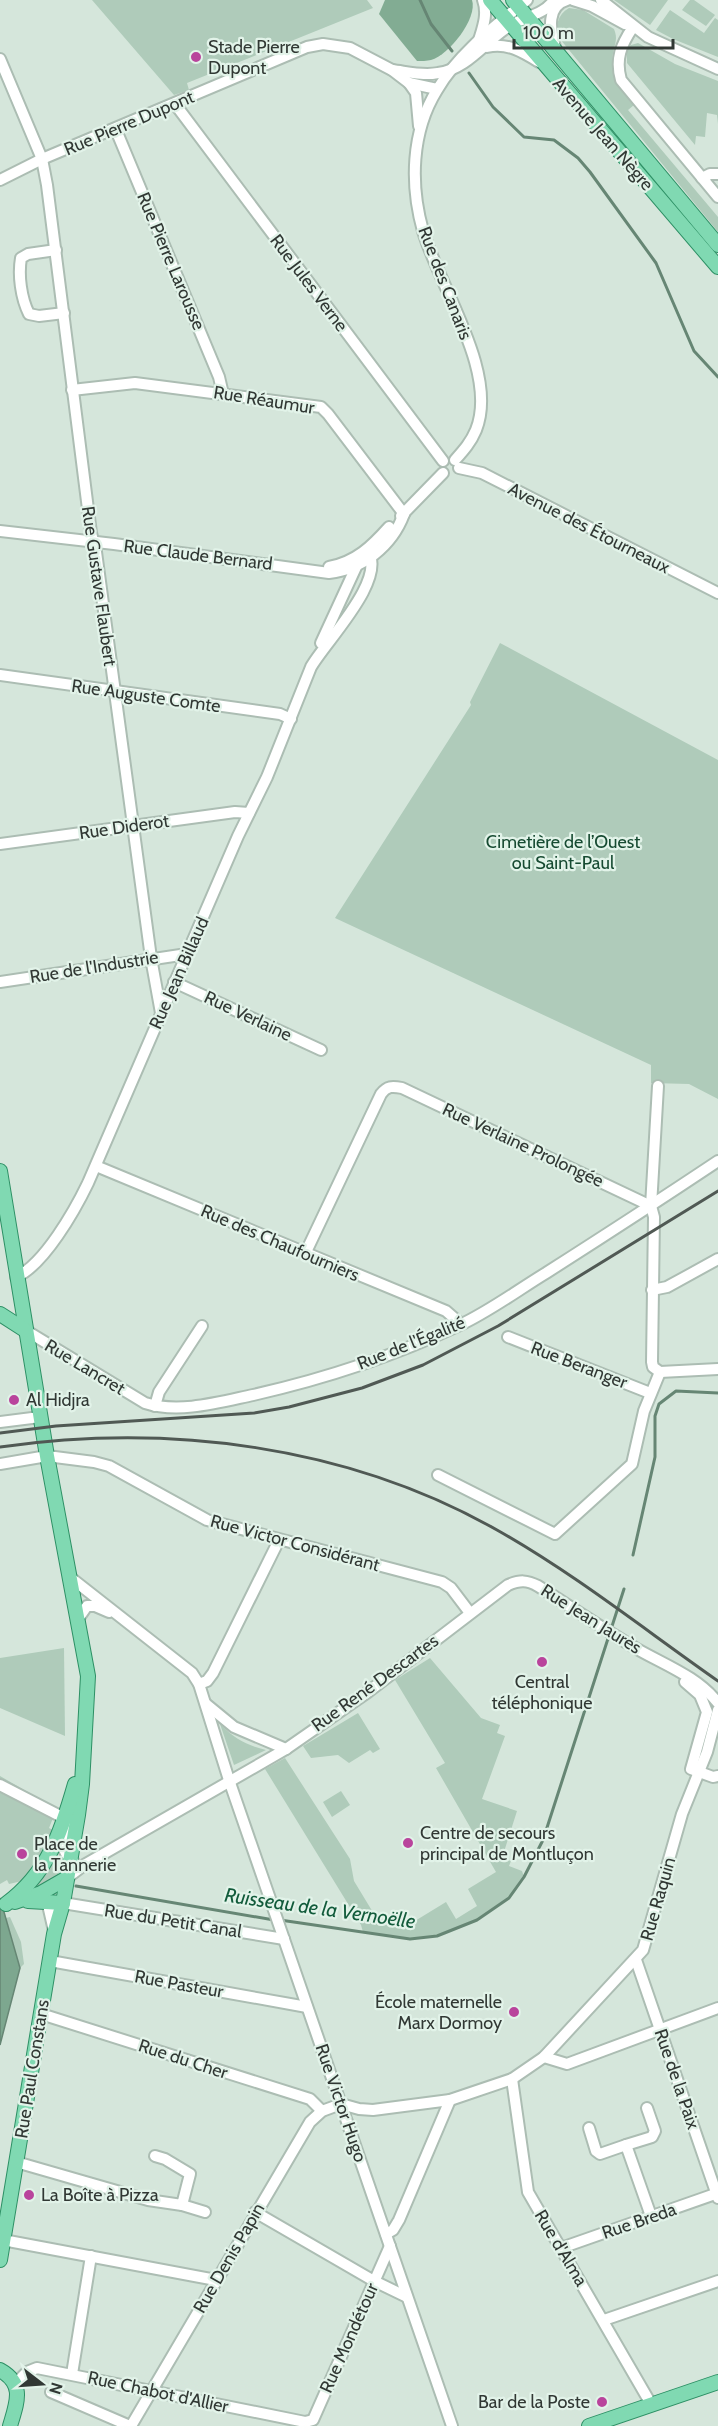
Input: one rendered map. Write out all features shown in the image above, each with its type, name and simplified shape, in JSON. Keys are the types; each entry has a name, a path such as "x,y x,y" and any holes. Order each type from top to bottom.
{"main road":[{"name":"Avenue Jean Nègre","path":"490,0 718,267"},
{"name":"Avenue Jean Nègre","path":"519,2 527,19 718,245"},
{"path":"0,1171 40,1417 88,1676 84,1753 70,1803 58,1836 40,1872 11,1902"},
{"path":"0,1314 25,1330"},
{"name":"Rue Paul Constans","path":"0,2260 54,1934 63,1903 82,1784 84,1753"},
{"path":"40,1898 67,1878"},
{"path":"11,1902 40,1898 63,1903"},
{"path":"0,2370 11,2376 16,2383 17,2396 10,2426"},
{"path":"589,2426 718,2382"}],"street":[{"path":"483,0 486,8 480,45 499,44 524,52 546,67"},
{"path":"508,22 527,19 567,0"},
{"path":"573,0 592,6 669,48 718,69"},
{"path":"601,0 633,27"},
{"name":"Rue des Canaris","path":"457,464 477,428 481,408 480,381 473,356 423,234 414,181 420,133 437,89 461,56 480,45 508,22 519,2"},
{"path":"553,5 551,35 557,53"},
{"path":"633,27 622,43 618,56 621,80 718,197"},
{"name":"Rue Pierre Dupont","path":"0,180 42,159 116,130 307,47 323,44 350,48 393,70"},
{"name":"Rue Gustave Flaubert","path":"0,59 42,159 151,958 161,1013"},
{"path":"393,70 416,74 437,74 452,70"},
{"path":"393,70 409,83 416,93 420,133"},
{"path":"409,83 437,89"},
{"name":"Rue Jules Verne","path":"175,104 443,461"},
{"name":"Rue Pierre Larousse","path":"116,130 219,376 223,394"},
{"path":"702,178 710,174 718,174"},
{"path":"56,250 28,254 21,258 19,267 24,304 29,314 39,316 64,313"},
{"name":"Rue Réaumur","path":"72,390 135,383 321,407 404,514"},
{"path":"450,458 457,464 456,473 451,476 443,473 441,466 443,461 450,458"},
{"name":"Avenue des Étourneaux","path":"457,464 482,473 718,593"},
{"path":"319,652 321,642 357,567 367,554 400,524 404,514 443,473"},
{"name":"Rue Claude Bernard","path":"0,531 302,569"},
{"path":"302,569 340,565 367,554"},
{"path":"319,652 362,595 373,563 367,554"},
{"path":"302,569 313,573 330,573 357,567"},
{"path":"330,573 340,578 347,589"},
{"name":"Rue Jean Billaud","path":"16,1277 26,1273 42,1255 76,1207 96,1166 319,652"},
{"name":"Rue Auguste Comte","path":"0,675 280,714 291,719"},
{"name":"Rue Diderot","path":"0,844 235,812 249,813"},
{"name":"Rue de l'Industrie","path":"0,981 187,954"},
{"name":"Rue Verlaine","path":"174,982 321,1050"},
{"name":"Rue Verlaine Prolongée","path":"305,1254 381,1094 386,1088 393,1086 402,1088 651,1206"},
{"path":"658,1086 651,1206 654,1216 652,1367 660,1372 718,1369"},
{"name":"Rue de l'Égalité","path":"150,1405 167,1407 222,1402 312,1380 385,1356 461,1324 651,1206 718,1161"},
{"name":"Rue des Chaufourniers","path":"96,1166 446,1311 461,1324"},
{"path":"652,1290 667,1287 718,1259"},
{"path":"150,1405 202,1326"},
{"name":"Rue Lancret","path":"25,1330 150,1405"},
{"name":"Rue Beranger","path":"508,1337 650,1393"},
{"path":"438,1475 555,1534 632,1464 644,1411 660,1372"},
{"path":"0,1422 40,1417"},
{"name":"Rue Victor Considérant","path":"0,1464 47,1456 73,1458 109,1466 207,1520 442,1582 451,1588 470,1613"},
{"path":"71,1578 119,1618 192,1673 199,1684 207,1681 213,1673 279,1540"},
{"name":"Rue René Descartes","path":"67,1878 84,1865 286,1749 368,1692 470,1613 517,1581"},
{"name":"Rue Jean Jaurès","path":"517,1581 528,1581 538,1586 610,1632 689,1678 710,1692 718,1703"},
{"path":"78,1619 84,1608 95,1606 119,1618"},
{"name":"Rue Jean Jaurès","path":"663,1663 700,1695 707,1712 692,1769 698,1773"},
{"name":"Rue Victor Hugo","path":"199,1684 229,1780 452,2426"},
{"path":"205,1703 234,1726 286,1749"},
{"name":"Rue Raquin","path":"341,2104 373,2110 450,2100 512,2079 544,2057 643,1950 682,1814 707,1752 718,1710"},
{"path":"698,1773 718,1776"},
{"path":"0,1785 64,1818"},
{"path":"70,1803 71,1814 63,1849 70,1859 77,1864 84,1865"},
{"path":"46,1807 53,1817 58,1836"},
{"path":"40,1898 48,1905 54,1934"},
{"name":"Rue du Petit Canal","path":"63,1903 284,1940"},
{"name":"Rue de la Paix","path":"636,1960 718,2195"},
{"name":"Rue Pasteur","path":"50,1961 308,2007"},
{"path":"544,2057 567,2064 718,2008"},
{"name":"Rue du Cher","path":"41,2014 310,2099 322,2111"},
{"name":"Rue d'Alma","path":"512,2079 528,2192 651,2404"},
{"path":"386,2234 393,2230 399,2220 450,2100"},
{"name":"Rue Denis Papin","path":"130,2426 310,2122 322,2111 341,2104"},
{"path":"588,2128 596,2151 600,2154 652,2137 655,2131 647,2108"},
{"path":"626,2145 651,2216"},
{"path":"155,2156 165,2159 190,2174 182,2205"},
{"path":"16,2162 148,2200 182,2205 205,2212"},
{"name":"Rue Breda","path":"561,2248 718,2195"},
{"path":"255,2212 374,2281 407,2296"},
{"path":"3,2240 216,2280"},
{"name":"Rue Mondétour","path":"306,2424 313,2420 390,2246"},
{"path":"72,2374 91,2256"},
{"path":"604,2320 718,2281"},
{"name":"Rue Chabot d'Allier","path":"16,2383 27,2372 37,2368 306,2424"},
{"path":"51,2392 130,2426"}],"green space":[{"name":"Stade Pierre Dupont","path":"92,0 367,0 373,8 187,83 189,90 174,95"},
{"path":"614,0 668,0 650,25"},
{"path":"690,0 694,0 715,15 706,26 682,10"},
{"path":"569,8 583,10 614,29 616,38 612,61 614,75 634,105 628,110 718,217 718,232 560,39 558,21"},
{"path":"670,10 704,33 715,18 718,20 718,57 656,30"},
{"path":"638,43 675,64 718,81 718,124 717,115 707,113 705,137 696,136 695,145 627,63 627,49"},
{"name":"Cimetière de l’Ouest ou Saint-Paul","path":"500,643 718,760 718,1099 689,1084 651,1083 651,1065 335,918 471,705 470,702"},
{"path":"64,1648 65,1736 0,1708 0,1658"},
{"path":"430,1658 481,1718 500,1725 497,1733 505,1736 482,1799 517,1811 502,1858 511,1861 509,1866 522,1871 524,1877 509,1898 477,1920 437,1936 410,1939 363,1932 361,1925 265,1769 285,1758 350,1859 354,1881 374,1914 389,1923 410,1924 446,1902 456,1919 477,1906 468,1889 496,1872 436,1768 445,1763 395,1680"},
{"path":"358,1713 380,1749 373,1753 370,1750 349,1763 338,1755 311,1758 303,1746"},
{"path":"220,1724 241,1741 266,1750 234,1765"},
{"path":"0,1776 45,1802 53,1818 49,1828 57,1832 31,1879 9,1884 7,1880 0,1884"},
{"path":"341,1791 350,1805 332,1817 323,1802"},
{"path":"54,1855 59,1864 58,1875 32,1891 45,1874"},
{"path":"10,1917 21,1942 24,1964 20,1968 6,1918"}],"shaded area":[{"path":"385,0 472,0 473,8 461,35 446,51 431,60 417,61 379,14"},
{"path":"0,1898 20,1968 0,2045"}],"waterway":[{"name":"Ruisseau de la Vernoëlle","path":"420,0 431,24 452,51"},
{"name":"Ruisseau de la Vernoëlle","path":"469,73 493,107 524,137 554,140 578,158 590,172 656,263 694,351 718,377"},
{"name":"Ruisseau de la Vernoëlle","path":"633,1555 655,1457 655,1416 659,1404 676,1391 718,1393"},
{"name":"Ruisseau de la Vernoëlle","path":"280,1920 410,1939 437,1936 477,1920 509,1898 524,1877 543,1840 624,1589"},
{"name":"Ruisseau de la Vernoëlle","path":"76,1886 274,1920"}],"railway":[{"path":"0,1433 56,1426 254,1413 289,1407 362,1388 423,1365 498,1326 718,1191"},
{"path":"0,1447 64,1440 128,1438 192,1440 256,1448 318,1460 380,1478 440,1501 526,1547 718,1681"}],"place":[{"name":"Stade Pierre Dupont","path":"196,57"},
{"name":"Al Hidjra","path":"14,1400"},
{"name":"Central téléphonique","path":"542,1662"},
{"name":"Centre de secours principal de Montluçon","path":"408,1843"},
{"name":"Place de la Tannerie","path":"22,1854"},
{"name":"École maternelle Marx Dormoy","path":"514,2012"},
{"name":"La Boîte à Pizza","path":"29,2195"},
{"name":"Bar de la Poste","path":"602,2402"}]}
